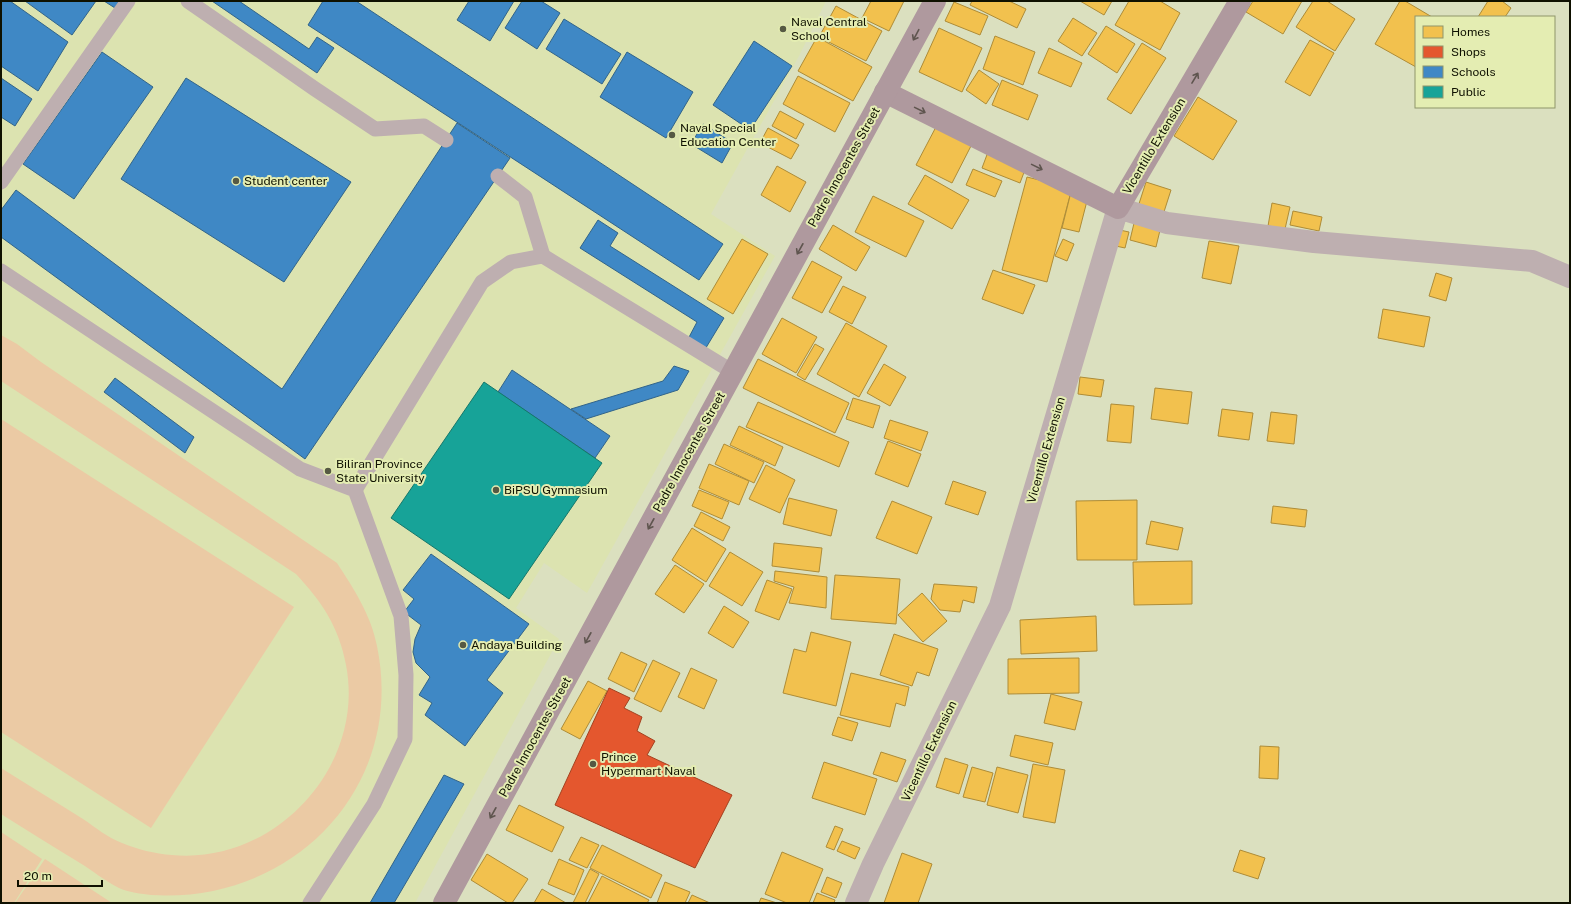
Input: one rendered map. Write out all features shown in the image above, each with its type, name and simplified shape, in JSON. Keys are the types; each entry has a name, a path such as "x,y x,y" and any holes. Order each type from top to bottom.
{"main road":[{"name":"Padre Innocentes Street","path":"444,903 935,1"},
{"name":"Vicentillo Extension","path":"1118,208 1240,1"},
{"path":"885,92 1118,208"}],"street":[{"path":"1118,208 1167,223 1314,242 1532,261 1570,277"},
{"name":"Vicentillo Extension","path":"856,903 873,864 1000,606 1118,208"}],"lane":[{"path":"1,182 128,1"},
{"path":"188,1 315,90 375,129 424,126 446,140"},
{"path":"498,176 525,197 543,256 733,372"},
{"path":"355,490 482,282 511,262 543,256"},
{"path":"1,271 300,469 355,490 401,616 406,675 405,739 374,804 310,903"}],"shaded area":[{"name":"Biliran Province State University","path":"1,1 826,1 799,56 711,214 775,256 587,593 544,563 516,608 559,639 415,903 1,903"},
{"path":"1,335 17,344 41,362 337,563 356,593 366,613 371,624 377,646 381,697 374,745 356,789 328,826 293,857 251,880 203,893 151,895 127,891 109,882 1,814 1,768 117,841 134,847 172,855 210,854 245,844 277,826 305,802 327,773 342,739 348,703 346,665 339,639 321,605 296,574 1,381"},
{"path":"1,419 294,607 151,828 1,732"},
{"path":"1,832 42,859 14,903 1,903"},
{"path":"45,859 112,903 15,903"}],"building: Homes":[{"path":"871,1 904,1 889,31 862,18"},
{"path":"972,1 1009,1 1026,9 1017,28 970,5"},
{"path":"1080,1 1112,1 1104,15"},
{"path":"1129,1 1160,1 1180,13 1160,50 1115,25"},
{"path":"1253,1 1302,1 1283,34 1246,12"},
{"path":"1313,1 1327,1 1355,19 1335,51 1296,27"},
{"path":"1400,1 1405,1 1430,16 1415,16 1415,66 1375,44"},
{"path":"1488,1 1502,1 1511,8 1506,16 1479,16"},
{"path":"954,2 988,16 980,35 945,21"},
{"path":"836,6 882,31 866,61 819,37"},
{"path":"1073,18 1097,33 1082,56 1058,41"},
{"path":"1106,26 1135,44 1117,73 1088,54"},
{"path":"939,28 982,48 962,92 919,72"},
{"path":"995,36 1035,52 1023,85 983,69"},
{"path":"817,37 872,67 853,101 798,71"},
{"path":"1310,40 1334,53 1310,96 1285,82"},
{"path":"1142,43 1166,58 1131,114 1107,99"},
{"path":"1049,48 1082,63 1071,87 1038,73"},
{"path":"979,70 999,84 986,104 966,90"},
{"path":"798,76 850,103 835,132 783,104"},
{"path":"1002,80 1038,95 1028,120 992,105"},
{"path":"1198,97 1237,121 1213,160 1174,136"},
{"path":"780,111 804,124 796,139 772,126"},
{"path":"937,125 972,144 952,183 916,165"},
{"path":"768,128 799,145 791,159 760,143"},
{"path":"988,152 1026,167 1020,183 982,168"},
{"path":"777,166 806,182 790,212 761,195"},
{"path":"973,169 1002,181 995,197 966,185"},
{"path":"925,175 969,200 952,229 908,204"},
{"path":"1027,177 1072,188 1047,282 1002,270"},
{"path":"1146,182 1171,190 1162,218 1137,210"},
{"path":"1071,192 1088,197 1079,232 1062,228"},
{"path":"873,196 924,221 906,257 855,232"},
{"path":"1272,203 1290,207 1285,229 1268,226"},
{"path":"1293,211 1322,217 1319,231 1290,225"},
{"path":"1135,219 1161,226 1156,247 1130,240"},
{"path":"833,225 870,247 856,271 819,249"},
{"path":"1115,229 1129,232 1125,248 1111,245"},
{"path":"742,239 768,254 733,314 707,299"},
{"path":"1063,239 1074,244 1067,261 1055,256"},
{"path":"1209,241 1239,246 1231,284 1202,278"},
{"path":"812,261 842,277 822,313 792,298"},
{"path":"993,270 1035,285 1023,314 982,299"},
{"path":"1436,273 1452,278 1446,301 1429,296"},
{"path":"843,286 866,297 852,324 829,312"},
{"path":"1383,309 1430,317 1424,347 1378,338"},
{"path":"782,318 817,337 796,373 762,354"},
{"path":"846,323 887,346 859,397 817,374"},
{"path":"815,344 824,349 805,380 797,375"},
{"path":"758,359 849,403 835,433 743,388"},
{"path":"884,364 906,377 890,406 867,393"},
{"path":"1080,377 1104,380 1101,397 1078,394"},
{"path":"1155,388 1192,392 1188,424 1151,419"},
{"path":"853,398 880,406 873,428 846,419"},
{"path":"758,402 849,442 839,467 746,427"},
{"path":"1111,404 1134,406 1131,443 1107,441"},
{"path":"1222,409 1253,413 1249,440 1218,436"},
{"path":"1271,412 1297,415 1294,444 1267,441"},
{"path":"890,420 928,432 921,451 884,438"},
{"path":"739,426 783,447 775,466 730,445"},
{"path":"888,441 921,454 908,487 875,474"},
{"path":"724,444 764,462 754,483 715,464"},
{"path":"709,464 749,481 739,505 699,488"},
{"path":"766,465 795,480 780,513 749,499"},
{"path":"953,481 986,492 978,515 945,504"},
{"path":"699,490 729,502 722,519 692,506"},
{"path":"789,498 837,510 831,536 783,524"},
{"path":"1137,500 1137,560 1077,560 1076,501"},
{"path":"892,501 932,517 917,554 876,538"},
{"path":"1273,506 1307,510 1305,527 1271,523"},
{"path":"701,512 730,527 723,541 694,526"},
{"path":"1151,521 1183,528 1178,550 1146,544"},
{"path":"692,528 726,549 706,582 672,560"},
{"path":"774,543 822,548 819,572 772,566"},
{"path":"730,552 763,572 742,606 709,586"},
{"path":"1192,561 1192,604 1134,605 1133,562"},
{"path":"675,565 704,584 684,613 655,594"},
{"path":"775,571 827,577 826,608 789,603 794,587 774,581"},
{"path":"835,575 900,579 896,624 831,619"},
{"path":"767,580 792,589 779,620 755,611"},
{"path":"934,584 977,587 974,603 963,600 960,612 940,610 931,599"},
{"path":"922,593 947,621 923,642 898,615"},
{"path":"724,606 749,622 733,648 708,633"},
{"path":"1096,616 1097,651 1021,654 1020,620"},
{"path":"811,632 851,642 836,706 783,693 794,649 806,652"},
{"path":"894,634 938,649 929,676 917,672 912,686 880,675"},
{"path":"621,652 647,664 634,692 608,679"},
{"path":"1079,658 1079,693 1008,694 1008,659"},
{"path":"653,660 680,673 661,712 634,699"},
{"path":"691,668 717,680 704,709 678,697"},
{"path":"851,673 909,687 905,706 896,703 890,727 840,715"},
{"path":"588,681 607,691 580,739 561,729"},
{"path":"1051,694 1082,702 1075,730 1044,723"},
{"path":"838,717 858,723 852,741 832,735"},
{"path":"1015,735 1053,743 1048,765 1010,756"},
{"path":"1260,746 1279,747 1278,779 1259,778"},
{"path":"881,752 906,760 897,782 873,774"},
{"path":"945,758 968,765 959,794 936,787"},
{"path":"824,762 877,779 865,815 812,798"},
{"path":"1033,764 1065,770 1055,823 1023,817"},
{"path":"972,767 993,773 985,802 963,797"},
{"path":"997,767 1028,775 1018,813 987,805"},
{"path":"519,805 564,827 552,852 506,830"},
{"path":"835,826 843,829 834,850 826,847"},
{"path":"581,837 599,845 587,868 569,860"},
{"path":"842,841 860,848 855,859 837,851"},
{"path":"602,845 662,875 651,898 590,868"},
{"path":"1240,850 1265,858 1258,879 1233,871"},
{"path":"782,852 823,869 809,903 787,903 765,894"},
{"path":"902,853 932,864 918,903 884,903"},
{"path":"487,854 528,879 512,903 508,903 471,880"},
{"path":"559,859 584,870 574,895 548,884"},
{"path":"590,869 599,874 585,903 573,903"},
{"path":"602,876 649,900 647,903 588,903"},
{"path":"827,877 842,883 836,898 821,892"},
{"path":"665,882 690,892 685,903 657,903"},
{"path":"542,889 566,903 534,903"},
{"path":"817,893 835,900 834,903 813,903"},
{"path":"692,895 710,903 688,903"},
{"path":"761,898 777,903 759,903"}],"building: Shops":[{"path":"609,688 630,698 624,708 642,717 637,731 655,741 647,755 732,795 695,868 555,805"}],"building: Schools":[{"path":"1,1 10,1 68,42 38,91 1,66"},
{"path":"25,1 96,1 72,35"},
{"path":"104,1 119,1 115,8"},
{"path":"212,1 239,1 309,49 317,37 334,48 317,73"},
{"path":"323,1 356,1 723,244 699,280 308,25"},
{"path":"469,1 514,1 490,41 457,20"},
{"path":"522,1 541,1 560,13 537,49 505,28"},
{"path":"564,19 621,54 602,84 546,49"},
{"path":"754,41 792,66 750,130 713,105"},
{"path":"102,52 153,87 74,199 23,164"},
{"path":"627,52 693,92 666,138 600,97"},
{"path":"1,78 32,99 15,126 1,117"},
{"name":"Student center","path":"186,78 351,182 284,282 121,179"},
{"path":"457,123 510,158 305,459 1,237 1,210 16,190 282,389"},
{"path":"703,124 733,143 722,163 691,144"},
{"path":"598,220 618,233 610,246 724,318 704,351 687,341 697,322 580,248"},
{"path":"674,366 689,371 678,390 586,419 571,409 663,381"},
{"path":"512,370 610,436 595,458 498,392"},
{"path":"115,378 194,437 185,453 104,392"},
{"name":"Andaya Building","path":"431,554 529,624 487,680 503,693 465,746 425,715 432,703 419,695 430,677 416,663 413,652 415,639 421,625 404,612 414,599 403,590"},
{"path":"444,775 464,784 394,903 370,903"}],"building: Public":[{"name":"BiPSU Gymnasium","path":"484,382 602,463 509,599 391,518"}],"place":[{"name":"Naval Central School","path":"783,29"},
{"name":"Naval Special Education Center","path":"672,135"},
{"name":"Student center","path":"236,181"},
{"name":"Biliran Province State University","path":"328,471"},
{"name":"BiPSU Gymnasium","path":"496,490"},
{"name":"Andaya Building","path":"463,645"},
{"name":"Prince Hypermart Naval","path":"593,764"}]}
